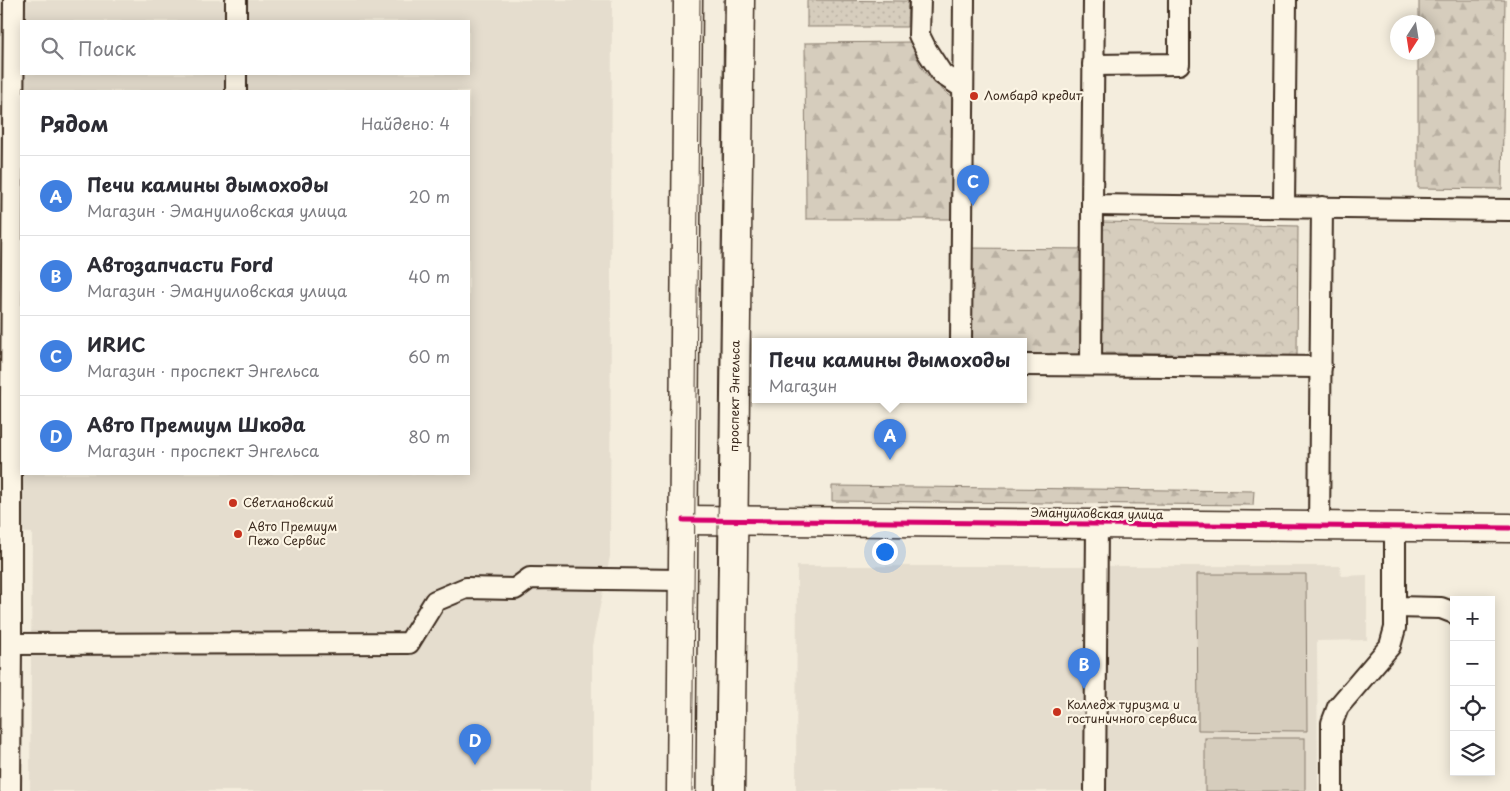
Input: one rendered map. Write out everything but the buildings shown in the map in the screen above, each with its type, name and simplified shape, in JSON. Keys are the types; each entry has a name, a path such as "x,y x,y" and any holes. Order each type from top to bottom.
{"main road":[{"path":"681,791 688,0"},
{"name":"проспект Энгельса","path":"730,791 740,0"},
{"name":"Эмануиловская улица","path":"683,520 1510,528"}],"lane":[{"path":"10,791 16,398 6,341 14,0"},
{"path":"236,0 236,20"},
{"path":"920,0 919,35 942,74 963,88"},
{"path":"961,338 964,0"},
{"path":"1091,365 1094,0"},
{"path":"1094,64 1178,64 1180,0"},
{"path":"1284,206 1286,0"},
{"path":"236,75 236,90"},
{"path":"1092,205 1510,210"},
{"path":"1319,526 1322,207"},
{"path":"1027,365 1321,367"},
{"path":"1096,791 1097,524"},
{"path":"1332,791 1332,723 1338,707 1390,646 1395,628 1395,527"},
{"path":"11,644 409,643 435,601 466,588 515,589 530,578 682,580"},
{"path":"1395,608 1441,608 1450,611"}],"shaded area":[{"path":"0,0 612,0 610,556 592,646 592,791 30,791 32,533 0,532"},
{"name":"Колледж туризма и гостиничного сервиса","path":"797,566 1340,566 1341,576 1367,575 1367,640 1317,641 1318,791 796,791"}],"green space":[{"path":"807,0 908,1 907,27 807,27"},
{"path":"1419,0 1505,0 1502,189 1418,188 1418,60 1435,60 1435,15 1419,15"},
{"path":"912,42 922,68 938,86 953,98 951,219 806,219 805,43"},
{"path":"1103,222 1298,226 1297,356 1101,353"},
{"path":"962,248 1092,249 1091,365 1027,365 1027,338 961,338"},
{"path":"832,486 1254,491 1253,505 832,501"},
{"path":"1197,574 1306,574 1307,731 1198,730"},
{"path":"1205,738 1305,738 1305,791 1205,791"}],"tram line":[{"path":"692,791 700,0"},
{"path":"715,791 724,0"}],"cycle path":[{"path":"683,520 1510,528"}],"place":[{"name":"Ломбард кредит","path":"974,96"},
{"name":"ИRИС","path":"973,206"},
{"name":"Печи камины дымоходы","path":"890,460"},
{"name":"Светлановский","path":"233,503"},
{"name":"Авто Премиум Пежо Сервис","path":"238,534"},
{"name":"Автозапчасти Ford","path":"1084,689"},
{"name":"Колледж туризма и гостиничного сервиса","path":"1057,712"},
{"name":"Авто Премиум Шкода","path":"475,765"}]}
